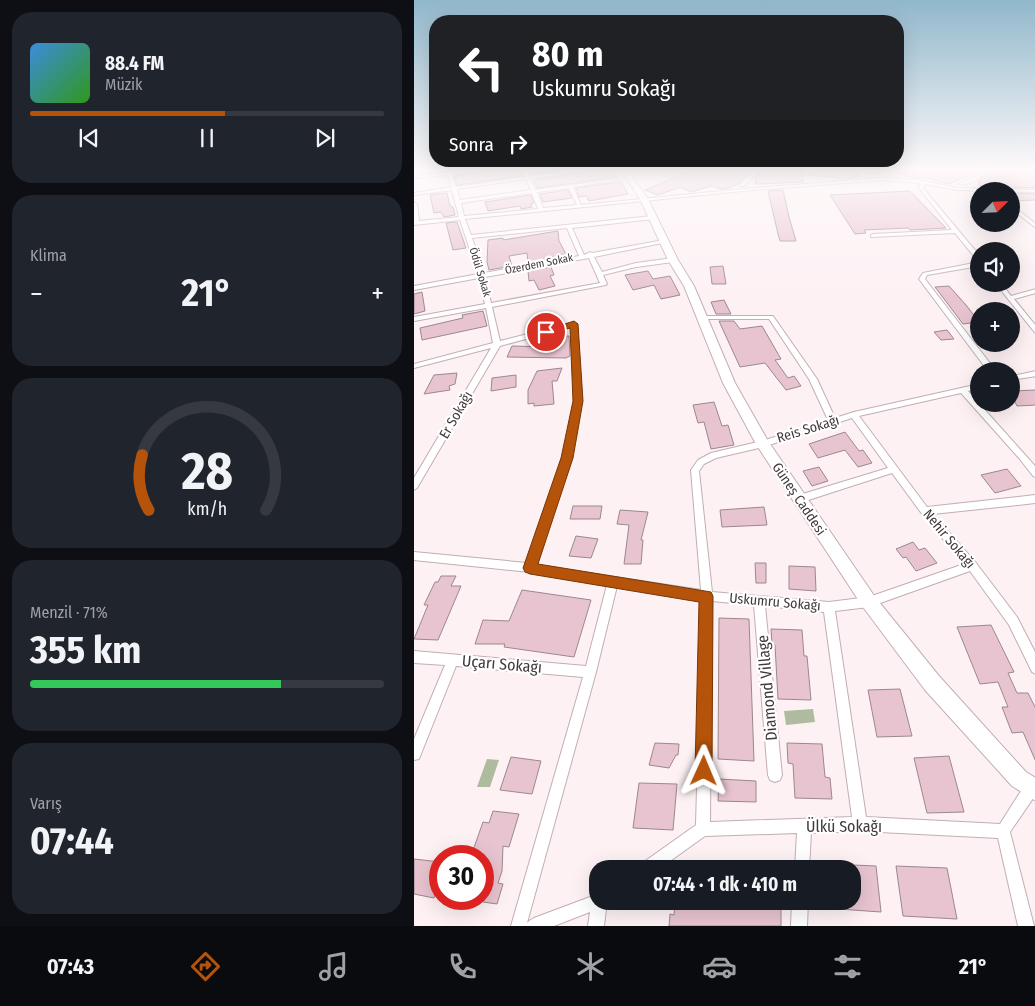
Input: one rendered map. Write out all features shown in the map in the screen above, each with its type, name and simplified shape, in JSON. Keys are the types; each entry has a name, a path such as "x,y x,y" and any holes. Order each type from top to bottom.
{"main road":[{"name":"Güneş Caddesi","path":"649,211 673,260 689,286 729,384 763,444 799,499 869,602 932,683 1019,779 1033,789"}],"street":[{"name":"Ödül Sokak","path":"460,211 490,304 497,344"},
{"path":"415,222 519,211"},
{"path":"940,211 970,248"},
{"path":"1020,214 1035,227"},
{"path":"469,236 652,218"},
{"path":"569,226 582,256"},
{"path":"873,236 956,231"},
{"name":"Özerdem Sokak","path":"414,288 590,254 664,242"},
{"path":"414,318 604,284 590,254"},
{"path":"600,274 636,265 673,260"},
{"path":"970,266 926,274 922,279 985,362"},
{"path":"1010,298 1035,291"},
{"path":"1005,292 1035,332"},
{"path":"701,317 771,317 813,379 833,422"},
{"path":"414,366 574,324 578,401 567,458 530,568"},
{"name":"Er Sokağı","path":"414,486 497,344"},
{"path":"1020,376 1035,373"},
{"name":"Reis Sokağı","path":"706,596 695,470 701,462 710,457 763,444 854,415 970,388"},
{"path":"963,390 1022,456 1035,474"},
{"name":"Nehir Sokağı","path":"854,415 926,511 972,566 1013,621 1035,668"},
{"path":"799,499 894,469"},
{"path":"926,511 1035,499"},
{"name":"Uskumru Sokağı","path":"414,556 530,568 706,596 829,607 869,602 972,566"},
{"path":"519,926 590,672 613,582"},
{"path":"659,860 703,829 706,596"},
{"name":"Diamond Village","path":"759,601 775,775"},
{"path":"829,607 860,824"},
{"name":"Uçarı Sokağı","path":"414,657 590,672"},
{"path":"414,754 453,660"},
{"path":"1026,926 1003,831 1033,789"},
{"name":"Ülkü Sokağı","path":"703,829 860,824 1003,831"},
{"path":"802,860 804,826"},
{"path":"534,926 589,906"},
{"path":"596,926 599,910"},
{"path":"799,926 800,910"}],"shaded area":[{"path":"813,709 815,722 786,725 784,711"},
{"path":"487,759 499,760 490,787 477,787"}],"building":[{"path":"434,211 454,211 455,215 444,217 441,212 434,213"},
{"path":"773,211 788,211 796,241 780,241"},
{"path":"840,211 930,211 946,228 864,230 866,233 855,234"},
{"path":"457,222 466,248 453,250 446,223"},
{"path":"558,231 559,241 566,254 528,263 527,253 509,256 512,266 489,270 487,262 488,240 503,238 503,240"},
{"path":"723,266 726,284 712,284 710,267"},
{"path":"551,267 554,275 550,276 555,286 539,290 534,280 529,281 528,271"},
{"path":"648,271 653,279 670,276 680,295 661,299 654,285 633,290 625,275"},
{"path":"949,286 970,310 970,323 963,324 935,287"},
{"path":"422,292 425,311 414,314 414,294"},
{"path":"724,300 731,314 716,314 711,302"},
{"path":"483,311 487,326 422,340 420,328 463,318 462,315"},
{"path":"719,321 734,321 740,329 762,326 781,359 775,360 788,378 794,376 801,386 786,390 765,363 740,367"},
{"path":"947,330 954,339 941,340 934,332"},
{"path":"569,336 570,356 566,358 507,357 512,346 552,347 553,337"},
{"path":"562,368 557,381 552,381 554,404 534,406 534,403 528,404 528,390 537,371"},
{"path":"457,373 455,384 449,386 450,390 424,394 434,375"},
{"path":"516,375 516,387 491,391 492,378"},
{"path":"1036,390 1036,405 1020,406 1020,391"},
{"path":"714,402 722,426 728,425 734,445 711,449 704,422 698,423 693,405"},
{"path":"845,432 859,451 863,450 872,463 858,467 845,450 818,458 809,444"},
{"path":"819,467 828,481 812,486 803,471"},
{"path":"1007,469 1021,486 995,493 981,475"},
{"path":"573,506 602,506 600,519 570,519"},
{"path":"764,507 767,525 722,527 720,510"},
{"path":"620,510 648,512 641,540 643,540 641,564 624,564 629,525 617,524"},
{"path":"576,536 598,539 591,558 569,556"},
{"path":"913,542 919,550 925,548 937,563 916,571 906,557 903,558 896,549"},
{"path":"755,563 766,563 766,583 756,583"},
{"path":"789,566 815,567 816,591 789,589"},
{"path":"441,576 456,576 451,586 461,586 438,640 414,639 428,605 424,605 435,582 438,582"},
{"path":"522,590 591,600 574,657 504,647 505,644 475,644 483,620 509,621"},
{"path":"719,618 749,619 754,761 718,759"},
{"path":"991,625 1014,672 1008,673 1017,693 1028,693 1036,709 1036,762 1023,732 1012,733 1002,707 1008,707 998,682 980,684 957,627"},
{"path":"771,629 802,630 804,656 807,656 811,700 778,699 775,645 772,644"},
{"path":"900,689 912,736 877,737 868,690"},
{"path":"655,743 679,744 678,755 676,755 669,768 649,765"},
{"path":"787,743 822,744 825,777 830,778 832,799 795,798 793,764 788,763"},
{"path":"949,756 964,812 927,813 914,758"},
{"path":"511,757 541,761 532,794 500,790"},
{"path":"719,779 756,781 756,802 718,801"},
{"path":"639,783 677,784 673,830 633,828"},
{"path":"493,811 519,814 509,847 503,846 502,871 498,883 503,884 497,904 494,904 494,845 475,845 483,822 489,823"},
{"path":"414,859 429,861 429,897 414,894"},
{"path":"861,865 876,866 881,912 852,910 861,910"},
{"path":"896,866 947,868 957,919 903,916"},
{"path":"674,910 781,910 781,926 669,926 670,914 674,915"}],"route":[{"path":"546,332 574,324 578,401 567,458 530,568 706,596 704,771"}]}
